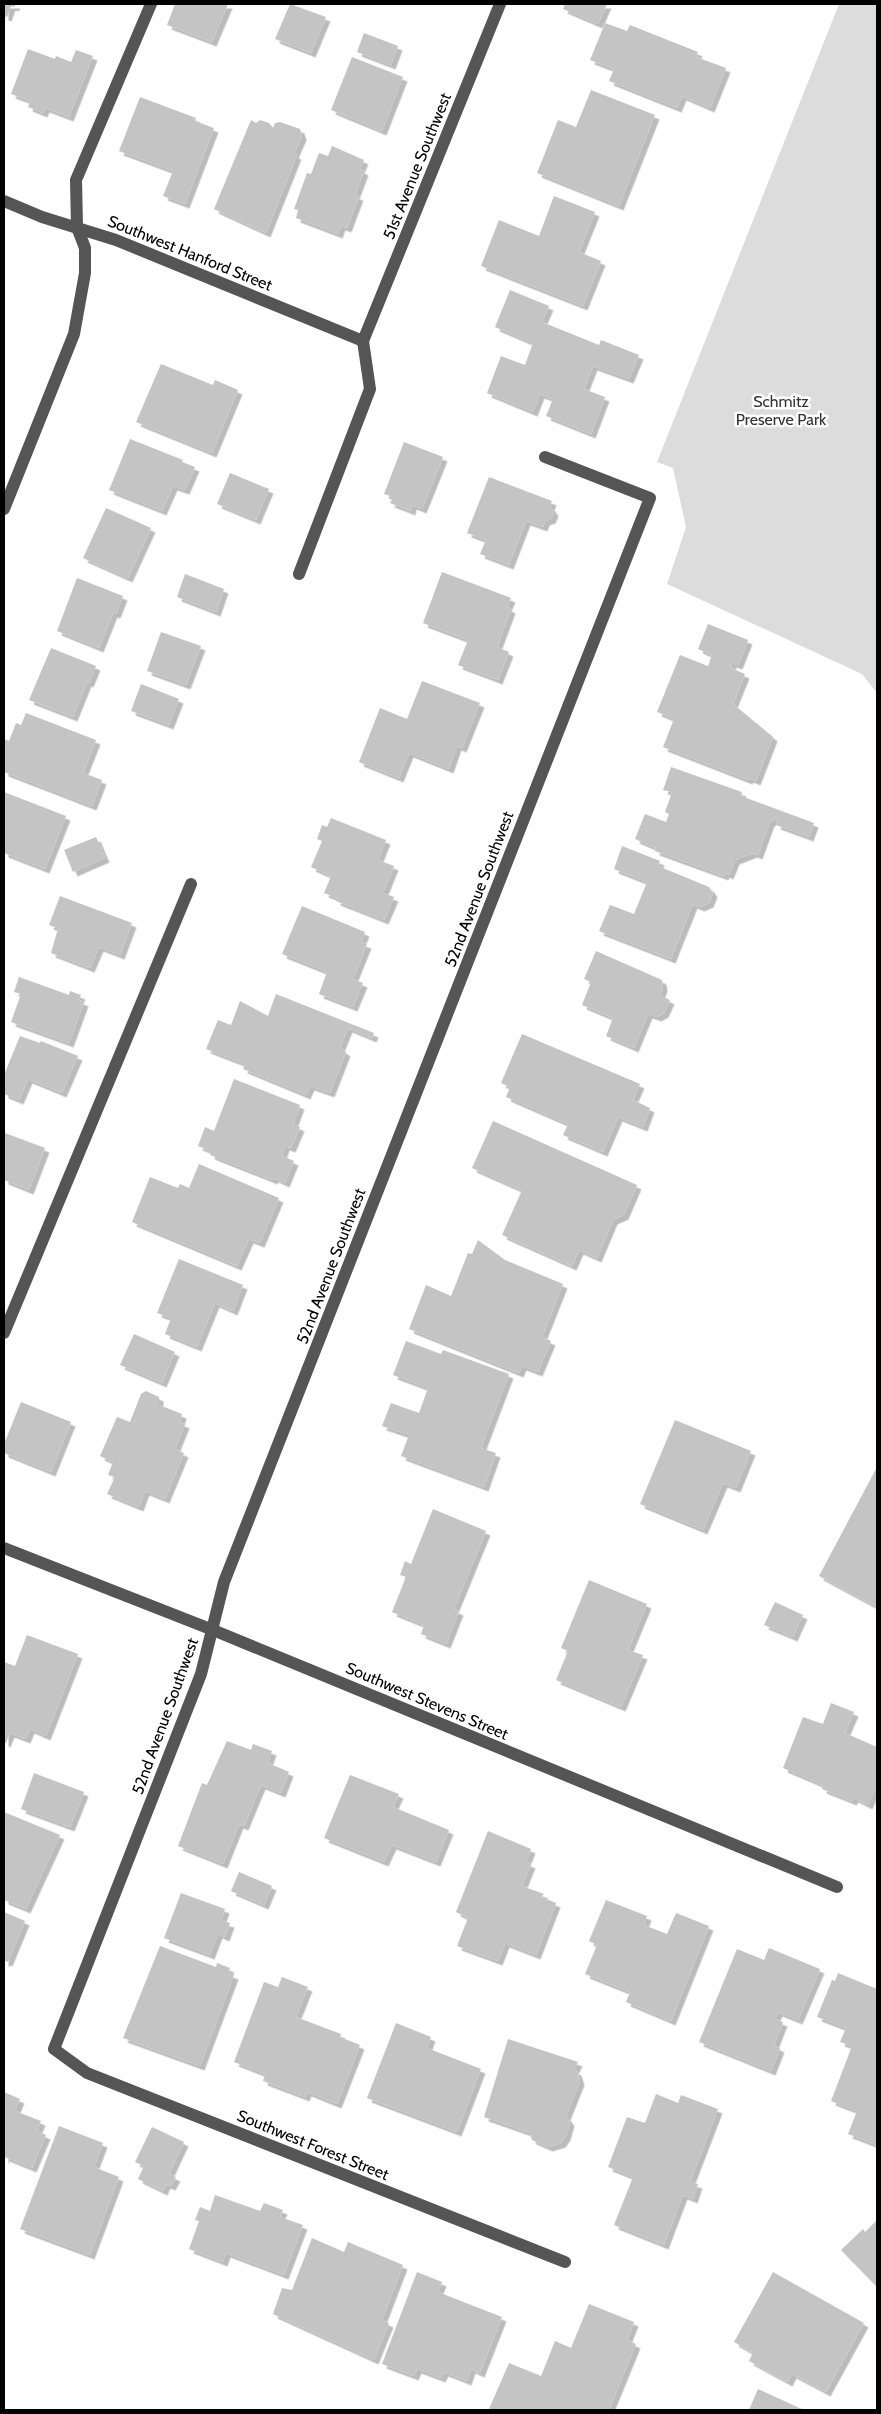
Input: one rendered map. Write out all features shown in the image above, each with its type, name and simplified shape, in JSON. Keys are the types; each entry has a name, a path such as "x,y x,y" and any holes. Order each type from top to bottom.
{"street":[{"path":"4,509 74,334 85,274 84,248 77,227 76,180 150,4"},
{"name":"51st Avenue Southwest","path":"363,341 500,4"},
{"name":"Southwest Hanford Street","path":"4,201 42,217 116,240 363,341"},
{"path":"299,574 370,389 363,341"},
{"name":"52nd Avenue Southwest","path":"54,2050 201,1674 224,1582 650,498 545,457"},
{"path":"4,1333 191,884"},
{"name":"Southwest Stevens Street","path":"4,1548 213,1630 838,1888"},
{"name":"Southwest Forest Street","path":"54,2050 87,2073 565,2262"}],"green space":[{"name":"Schmitz Preserve Park","path":"839,4 877,4 877,693 862,674 667,584 686,527 673,468 657,462"}],"building":[{"path":"4,4 16,4 14,7 11,6 7,17 4,16"},
{"path":"175,4 228,4 212,42 167,25"},
{"path":"290,4 326,17 311,53 275,39"},
{"path":"565,4 607,4 598,24 563,9"},
{"path":"605,23 627,31 630,25 698,52 696,57 726,68 710,108 682,96 677,108 609,81 614,69 590,60"},
{"path":"364,33 398,46 391,65 357,52"},
{"path":"28,49 55,59 56,56 71,62 76,50 93,56 69,117 45,108 43,113 28,107 30,101 11,94"},
{"path":"352,57 403,77 382,131 331,110"},
{"path":"591,90 655,115 619,206 537,173 558,120 576,127"},
{"path":"140,97 196,118 195,121 214,128 185,204 163,196 173,171 119,151"},
{"path":"251,120 256,123 260,120 269,123 273,128 275,123 280,122 300,129 302,136 294,154 297,155 266,233 214,209"},
{"path":"332,146 364,160 360,169 364,171 355,195 359,196 347,228 341,226 338,234 296,218 298,210 294,209 307,173 311,174 319,153 328,156"},
{"path":"554,196 595,212 579,252 601,261 583,306 481,266 499,220 539,236"},
{"path":"510,290 549,306 542,322 599,345 601,340 639,355 629,379 593,366 584,389 605,397 591,434 546,416 553,399 540,394 533,412 487,393 501,356 525,365 533,343 495,327"},
{"path":"161,364 213,385 215,380 238,390 212,453 136,422"},
{"path":"130,439 183,460 182,462 195,467 185,490 173,486 162,511 109,490"},
{"path":"404,442 443,457 422,509 412,505 411,511 390,503 393,497 384,494"},
{"path":"230,473 269,489 256,520 217,504"},
{"path":"489,477 552,501 550,506 554,512 551,519 545,521 543,527 526,521 509,565 480,554 486,540 467,533"},
{"path":"106,508 151,528 128,578 83,558"},
{"path":"442,572 511,598 507,607 511,609 497,647 509,652 498,680 458,665 468,640 423,623"},
{"path":"185,574 224,589 216,612 177,597"},
{"path":"77,578 123,596 116,614 113,613 99,648 57,631"},
{"path":"708,624 748,640 738,665 732,663 731,668 745,674 733,704 773,737 756,781 749,778 748,780 663,747 674,719 657,712 680,655 708,666 712,655 698,649"},
{"path":"161,632 201,646 186,685 147,671"},
{"path":"51,648 96,666 89,683 87,682 73,717 29,700"},
{"path":"422,681 480,703 462,748 457,746 449,769 409,753 399,778 359,762 380,708 407,719"},
{"path":"141,684 179,699 169,725 131,711"},
{"path":"26,713 96,740 83,773 102,780 92,806 4,772 4,739 9,741 16,723 21,725"},
{"path":"671,767 742,792 741,796 814,823 809,837 776,825 779,817 770,822 758,855 753,853 735,860 729,875 725,873 724,876 655,851 656,848 635,839 645,814 666,822 669,814 665,812 672,792 663,790"},
{"path":"4,792 66,816 45,869 4,853"},
{"path":"331,818 386,840 378,860 394,866 383,893 394,897 384,920 336,901 337,898 324,893 331,876 311,867 322,841 317,839 322,825 327,827"},
{"path":"96,837 105,858 73,872 64,850"},
{"path":"622,846 660,861 658,866 709,887 713,893 709,903 700,907 693,904 671,959 599,931 610,905 634,914 647,882 614,869"},
{"path":"60,896 132,923 120,955 99,947 90,968 51,953 57,932 60,929 49,925"},
{"path":"302,906 365,932 361,942 367,944 353,979 363,983 353,1007 319,994 327,972 282,954"},
{"path":"596,951 662,980 663,987 660,995 670,1000 664,1013 657,1017 648,1014 634,1048 606,1036 613,1018 582,1005 591,982 584,979"},
{"path":"19,977 69,995 70,991 81,995 79,1000 84,1002 69,1043 11,1022 21,994 14,992"},
{"path":"276,994 374,1033 372,1038 348,1028 340,1048 346,1052 330,1093 310,1086 306,1095 243,1069 245,1064 206,1049 218,1020 231,1025 240,1001 268,1016"},
{"path":"522,1034 640,1084 633,1100 650,1108 643,1127 618,1117 603,1152 563,1135 568,1124 506,1097 510,1087 501,1083"},
{"path":"20,1036 40,1043 41,1041 78,1056 62,1093 28,1079 19,1100 4,1094 4,1075"},
{"path":"234,1079 300,1105 293,1124 300,1127 291,1148 285,1146 282,1156 294,1161 285,1183 210,1155 211,1151 198,1146 205,1127 214,1131"},
{"path":"493,1121 637,1185 624,1215 613,1220 597,1258 579,1250 572,1266 502,1235 522,1190 472,1168"},
{"path":"5,1133 45,1148 29,1190 4,1180"},
{"path":"199,1164 279,1198 260,1243 249,1239 237,1266 132,1222 150,1177 178,1188 180,1184 189,1188"},
{"path":"478,1240 505,1260 563,1284 542,1337 551,1341 538,1372 522,1366 519,1373 409,1329 426,1285 451,1296 468,1253 472,1254"},
{"path":"179,1259 243,1285 233,1311 215,1303 197,1347 165,1334 171,1318 157,1313"},
{"path":"134,1334 175,1352 162,1383 120,1365"},
{"path":"406,1341 441,1354 443,1350 509,1374 481,1448 496,1453 484,1487 401,1456 409,1435 382,1426 391,1403 419,1413 428,1388 393,1375"},
{"path":"146,1391 159,1397 159,1405 182,1414 180,1422 185,1424 175,1449 184,1453 165,1499 145,1491 139,1507 107,1494 115,1477 108,1475 113,1462 100,1456 117,1417 130,1422 141,1394"},
{"path":"21,1402 71,1422 51,1472 4,1453 4,1444"},
{"path":"675,1420 751,1451 736,1488 723,1483 703,1530 640,1504"},
{"path":"877,1467 877,1602 875,1606 819,1576"},
{"path":"433,1509 486,1531 454,1609 459,1611 446,1644 421,1634 424,1625 392,1612 406,1577 400,1575 405,1561 411,1564"},
{"path":"589,1580 647,1604 628,1650 643,1655 621,1707 556,1680 568,1651 561,1648"},
{"path":"775,1602 803,1615 793,1637 764,1625"},
{"path":"27,1635 78,1654 46,1736 30,1729 26,1739 10,1733 6,1743 4,1742 4,1662 15,1666"},
{"path":"831,1703 854,1712 845,1733 877,1747 877,1789 875,1788 868,1805 854,1798 852,1801 822,1789 823,1785 783,1768 803,1717 823,1724"},
{"path":"227,1741 251,1750 253,1744 272,1751 268,1763 289,1772 281,1793 261,1785 244,1826 239,1824 223,1864 178,1846 202,1783 207,1785"},
{"path":"34,1773 84,1792 70,1827 21,1809"},
{"path":"350,1775 399,1794 393,1807 449,1830 436,1862 392,1845 384,1862 324,1838"},
{"path":"4,1812 60,1835 26,1909 4,1900"},
{"path":"488,1831 531,1849 526,1862 531,1864 522,1886 544,1894 541,1897 556,1903 536,1955 505,1943 498,1961 457,1946 468,1918 456,1912"},
{"path":"239,1872 272,1886 264,1905 231,1891"},
{"path":"181,1893 225,1909 221,1921 230,1923 225,1937 218,1934 210,1955 164,1938"},
{"path":"606,1900 647,1916 644,1925 667,1934 676,1913 709,1926 671,2021 626,2002 630,1992 585,1974 597,1945 589,1941"},
{"path":"4,1912 25,1921 8,1962 5,1961 4,1964"},
{"path":"160,1946 216,1967 217,1963 230,1968 228,1973 234,1975 200,2066 123,2038"},
{"path":"769,1948 820,1969 798,2020 778,2012 775,2019 783,2022 774,2045 780,2048 771,2071 699,2042 737,1949 764,1960"},
{"path":"838,1973 877,1989 877,2145 848,2134 857,2111 831,2101 852,2046 840,2042 846,2028 817,2017 832,1980 835,1981"},
{"path":"282,1977 308,1987 296,2017 341,2034 340,2037 360,2045 337,2104 307,2092 305,2097 263,2081 265,2074 234,2062 264,1982 278,1987"},
{"path":"396,2023 431,2037 427,2048 481,2069 457,2132 367,2098"},
{"path":"508,2039 578,2062 574,2070 577,2071 580,2081 566,2116 570,2122 566,2136 561,2143 548,2147 532,2140 530,2133 484,2117"},
{"path":"4,2092 20,2099 15,2111 41,2121 37,2131 46,2135 32,2168 5,2157 4,2161"},
{"path":"656,2094 678,2103 681,2095 718,2109 690,2182 698,2184 693,2199 683,2195 664,2245 614,2225 633,2177 608,2167 627,2117 645,2123"},
{"path":"59,2126 103,2143 94,2167 119,2177 90,2255 20,2229"},
{"path":"152,2127 184,2142 169,2174 176,2177 171,2186 166,2184 163,2191 138,2179 144,2166 135,2162"},
{"path":"215,2195 260,2211 264,2203 283,2210 280,2217 303,2225 284,2275 226,2253 223,2262 189,2249 199,2221 195,2220 200,2207 210,2211"},
{"path":"877,2220 877,2287 841,2250 863,2229 865,2232"},
{"path":"312,2238 344,2252 348,2242 403,2265 382,2320 389,2323 374,2360 273,2314 282,2288 292,2290"},
{"path":"417,2272 442,2282 438,2292 502,2317 480,2373 471,2369 467,2381 444,2372 441,2378 417,2369 414,2376 382,2364"},
{"path":"773,2272 864,2323 826,2392 792,2374 788,2382 749,2361 753,2353 734,2342"},
{"path":"589,2304 634,2322 627,2340 636,2344 609,2410 489,2409 509,2363 541,2376 555,2341 571,2348"},
{"path":"758,2389 804,2410 749,2410"}]}
